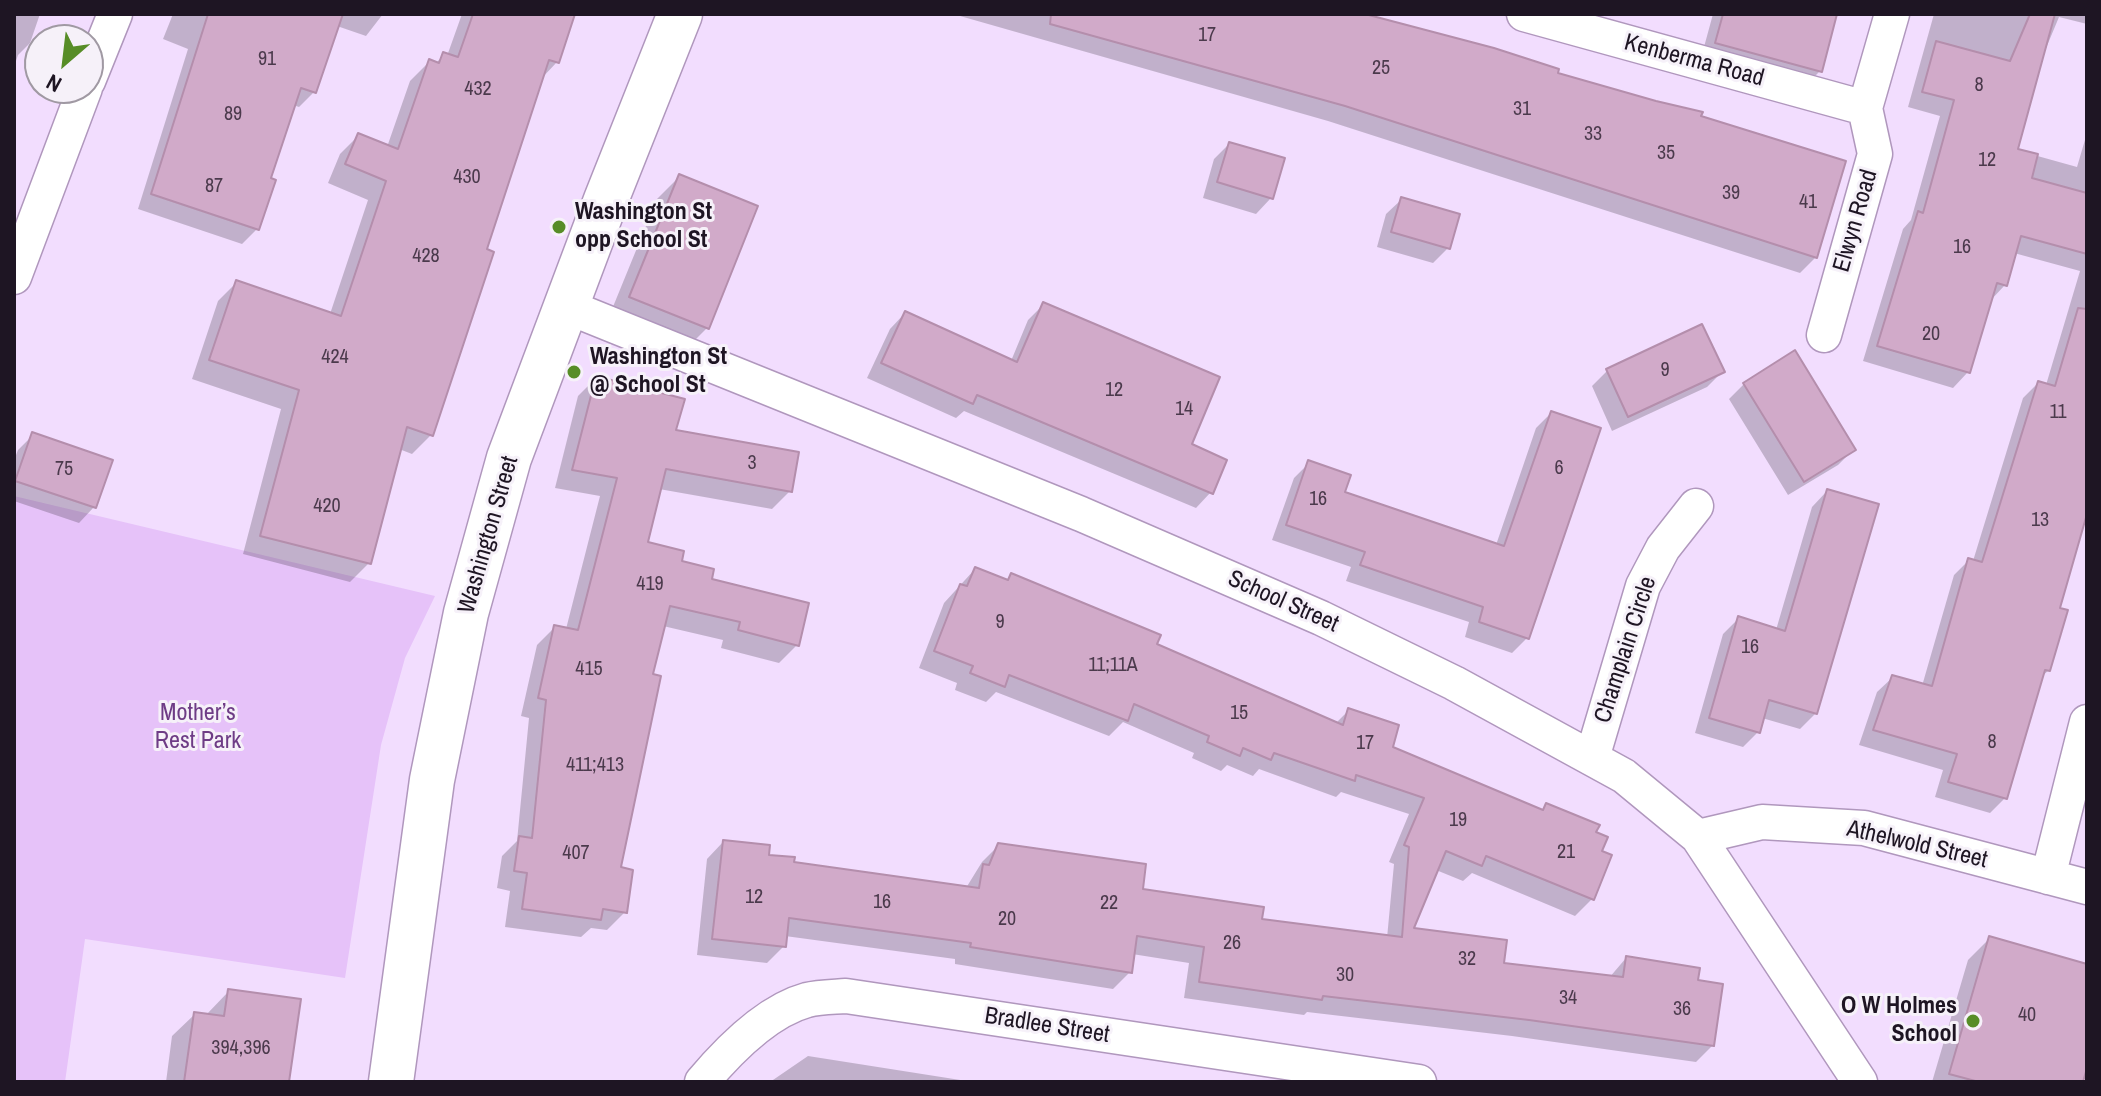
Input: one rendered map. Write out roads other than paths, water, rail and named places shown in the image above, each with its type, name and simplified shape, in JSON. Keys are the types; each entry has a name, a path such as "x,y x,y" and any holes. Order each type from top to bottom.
{"main road":[{"name":"Washington Street","path":"391,1082 432,780 466,613 509,458 680,14"}],"street":[{"path":"104,41 115,14"},
{"name":"Kenberma Road","path":"1524,14 1865,108"},
{"name":"Elwyn Road","path":"1824,335 1875,154 1865,108 1892,14"},
{"path":"14,277 79,104"},
{"name":"School Street","path":"568,307 1052,502 1307,612 1454,683 1624,776 1698,837 1860,1082"},
{"name":"Champlain Circle","path":"1592,758 1643,586 1663,548 1696,506"},
{"path":"2048,877 2087,722"},
{"name":"Athelwold Street","path":"1698,837 1762,822 1864,828 2087,887"},
{"name":"Bradlee Street","path":"702,1082 717,1063 773,1016 807,1000 846,996 1419,1082"}],"place":[{"name":"Washington St opp School St","path":"559,227"},
{"name":"Washington St @ School St","path":"574,372"},
{"name":"O W Holmes School","path":"1973,1021"}],"park label":[{"name":"Mother’s Rest Park","path":"198,728"}]}
